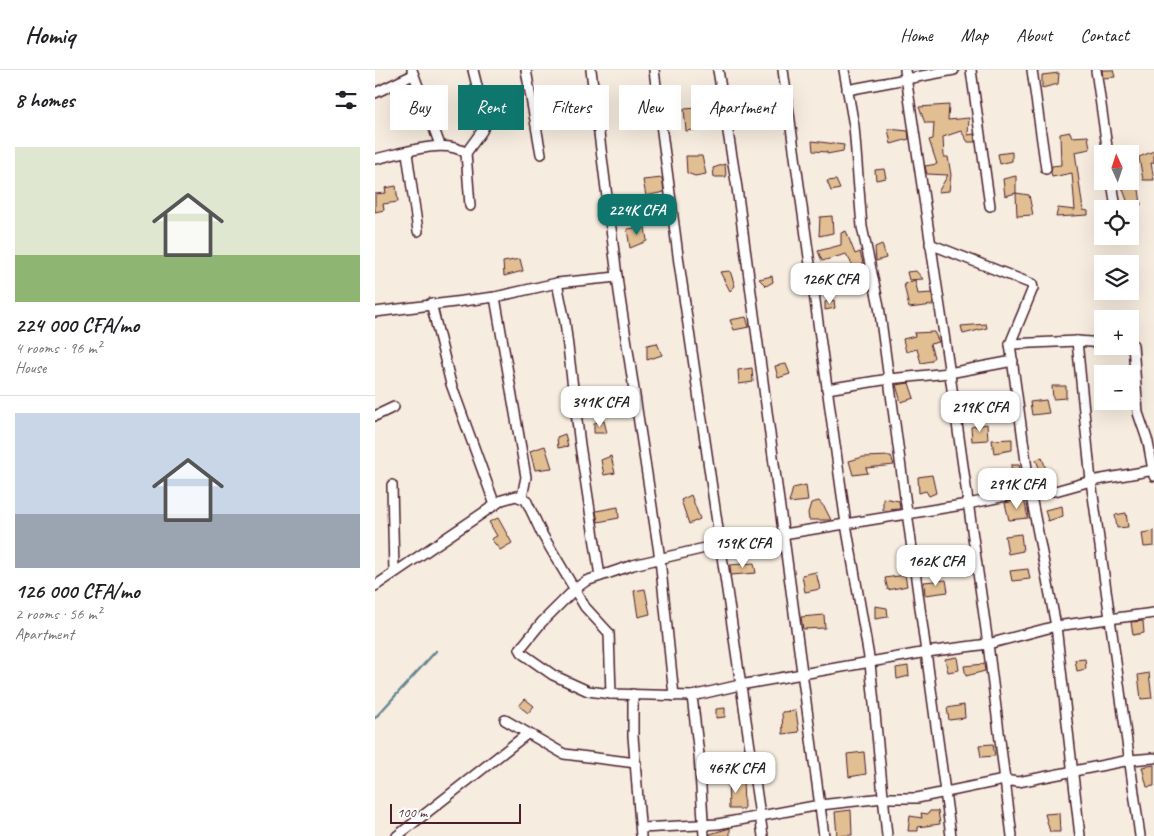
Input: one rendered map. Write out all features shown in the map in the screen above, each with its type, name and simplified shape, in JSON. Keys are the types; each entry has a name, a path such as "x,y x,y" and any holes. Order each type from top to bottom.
{"street":[{"path":"470,206 466,153 482,132 486,122 473,70"},
{"path":"526,70 541,154"},
{"path":"591,70 617,277 660,559 674,696"},
{"path":"654,70 679,263 722,544 740,685 763,836"},
{"path":"718,70 784,534 824,836"},
{"path":"783,70 846,524 870,663 887,836"},
{"path":"844,70 854,126 862,227 879,306 951,836"},
{"path":"905,70 988,644 1012,836"},
{"path":"847,90 954,70"},
{"path":"971,70 991,206"},
{"path":"1032,70 1046,169"},
{"path":"1096,70 1106,145"},
{"path":"375,93 412,73 440,145"},
{"path":"375,158 440,145 458,147 466,153"},
{"path":"407,153 418,231"},
{"path":"930,244 1031,284 1032,292 1011,344 1030,491 1056,626 1071,772 1080,836"},
{"path":"375,312 431,303 495,297 557,282 617,277"},
{"path":"557,282 565,322 579,445 600,576"},
{"path":"495,297 526,477 522,497"},
{"path":"431,303 451,384 495,505"},
{"path":"1011,344 1077,341 1094,342"},
{"path":"1077,341 1091,481 1140,836"},
{"path":"1134,355 1138,413 1148,442 1154,472 1091,481 1055,491 1030,491 968,504 722,544 660,559 586,581 575,589 542,622 520,649 523,654 564,681 588,691 611,694 692,696 740,685 927,652 988,644 1056,626 1154,613"},
{"path":"827,390 889,379 949,374 1013,361"},
{"path":"375,416 394,407"},
{"path":"392,484 394,572"},
{"path":"375,586 495,505 508,498 522,497 530,505 542,534 585,607 609,633 611,694"},
{"path":"633,694 635,763 641,832 703,826 820,806 883,798 917,798 1004,780 1018,782 1130,760 1154,758"},
{"path":"692,696 704,836"},
{"path":"505,720 564,754 635,763"},
{"path":"397,836 527,734"}],"building":[{"path":"1102,70 1113,70 1115,77 1103,78"},
{"path":"1059,73 1058,84 1042,88 1042,75"},
{"path":"949,105 948,120 969,118 968,135 974,134 975,142 968,142 961,131 943,137 944,157 948,157 951,175 949,191 938,192 948,175 927,174 925,166 937,164 929,140 933,139 934,123 925,123 919,107"},
{"path":"684,109 691,109 691,130 694,130 686,131"},
{"path":"888,129 908,131 909,139 891,144"},
{"path":"1070,132 1072,137 1088,136 1090,149 1075,152 1083,210 1088,211 1088,215 1056,217 1058,208 1075,210 1072,173 1052,177 1051,172 1052,166 1061,165 1060,134"},
{"path":"812,141 844,145 843,151 827,154 827,152 813,151"},
{"path":"1154,151 1154,163 1151,163 1154,180 1143,180 1139,157"},
{"path":"1012,152 1012,161 1000,164 998,154"},
{"path":"686,156 702,156 706,174 695,176 687,173"},
{"path":"725,164 726,177 714,177 713,168"},
{"path":"884,169 886,178 876,180 875,170"},
{"path":"1016,176 1016,193 1005,196 1003,179"},
{"path":"662,178 664,192 646,196 643,180"},
{"path":"836,180 840,189 831,191 827,181"},
{"path":"396,186 398,202 383,204 384,210 375,212 375,194 386,193 385,188"},
{"path":"1139,189 1141,205 1139,205 1139,200 1127,200 1123,190"},
{"path":"1016,193 1029,195 1033,215 1017,216"},
{"path":"832,216 833,233 819,236 820,217"},
{"path":"645,227 647,241 630,248 627,229"},
{"path":"846,231 855,254 860,252 864,267 860,281 847,282 845,271 857,272 846,254 822,261 818,251 841,245 841,233"},
{"path":"882,244 886,258 876,261 875,247"},
{"path":"520,259 523,271 504,276 503,262"},
{"path":"730,271 735,286 730,291 720,272"},
{"path":"916,271 923,279 909,280 907,272"},
{"path":"772,276 773,282 766,286 759,279"},
{"path":"915,280 918,294 932,293 933,305 909,308 904,284"},
{"path":"834,300 835,308 825,310 825,302"},
{"path":"746,317 749,327 734,330 730,320"},
{"path":"986,324 987,328 963,334 961,326"},
{"path":"934,332 939,342 930,344 934,357 931,361 921,363 917,349 906,352 903,339 915,336 914,333"},
{"path":"657,343 662,355 647,360 647,345"},
{"path":"786,364 790,374 778,378 775,366"},
{"path":"752,368 753,382 739,384 738,370"},
{"path":"909,383 914,398 901,402 896,385"},
{"path":"1052,386 1066,386 1066,398 1053,399"},
{"path":"1046,400 1049,413 1032,415 1030,402"},
{"path":"604,421 607,433 594,433 594,423"},
{"path":"987,424 988,440 972,441 971,427"},
{"path":"565,434 568,446 558,448 557,437"},
{"path":"1012,439 1012,450 994,453 992,440"},
{"path":"545,446 552,468 535,470 530,451"},
{"path":"611,456 615,473 604,475 601,460"},
{"path":"891,456 894,465 866,468 868,473 853,475 849,461 863,457"},
{"path":"1042,457 1049,479 1044,480 1036,460"},
{"path":"1011,465 1019,465 1022,476 1012,477"},
{"path":"932,475 936,493 929,496 926,491 919,493 918,477"},
{"path":"806,485 808,501 789,503 793,488"},
{"path":"691,495 700,519 689,524 681,500"},
{"path":"883,498 899,501 900,509 883,510"},
{"path":"1024,499 1028,518 1009,520 1005,503"},
{"path":"819,501 831,520 809,520 808,513 811,503"},
{"path":"1062,506 1063,516 1048,521 1045,510"},
{"path":"618,507 619,518 598,522 596,511"},
{"path":"1126,513 1128,527 1117,528 1115,515"},
{"path":"498,518 512,543 500,550 491,539 497,536 489,522"},
{"path":"1154,531 1154,546 1144,547 1142,533"},
{"path":"1021,534 1023,551 1008,554 1005,536"},
{"path":"754,563 756,573 731,575 730,565"},
{"path":"1028,569 1030,579 1012,581 1010,571"},
{"path":"816,572 820,589 805,592 802,575"},
{"path":"905,575 907,586 888,590 885,578"},
{"path":"946,580 948,592 925,595 924,582"},
{"path":"645,589 650,614 638,617 634,591"},
{"path":"875,606 887,608 888,617 875,619"},
{"path":"824,615 825,628 803,629 801,617"},
{"path":"1143,621 1144,633 1133,635 1131,622"},
{"path":"957,657 959,670 948,672 945,659"},
{"path":"1085,659 1086,669 1077,671 1075,660"},
{"path":"984,664 985,671 966,676 964,666"},
{"path":"908,666 909,676 897,679 896,668"},
{"path":"1149,673 1152,698 1141,699 1138,675"},
{"path":"525,699 534,706 528,713 519,706"},
{"path":"964,705 965,718 949,720 947,708"},
{"path":"725,708 725,717 716,718 716,709"},
{"path":"796,711 799,732 783,734 782,712"},
{"path":"993,744 995,756 981,757 979,745"},
{"path":"864,752 866,774 849,777 847,754"},
{"path":"1154,765 1154,786 1147,787 1142,767"},
{"path":"728,778 743,778 744,809 729,809"},
{"path":"851,810 852,835 837,836 835,812"},
{"path":"930,811 938,811 940,824 918,827 918,831 908,831 910,816 922,818 921,813 928,814"},
{"path":"1059,813 1060,832 1050,832 1045,814"},
{"path":"730,828 730,836 710,836 710,834"}],"waterway":[{"path":"375,718 436,651"}]}
